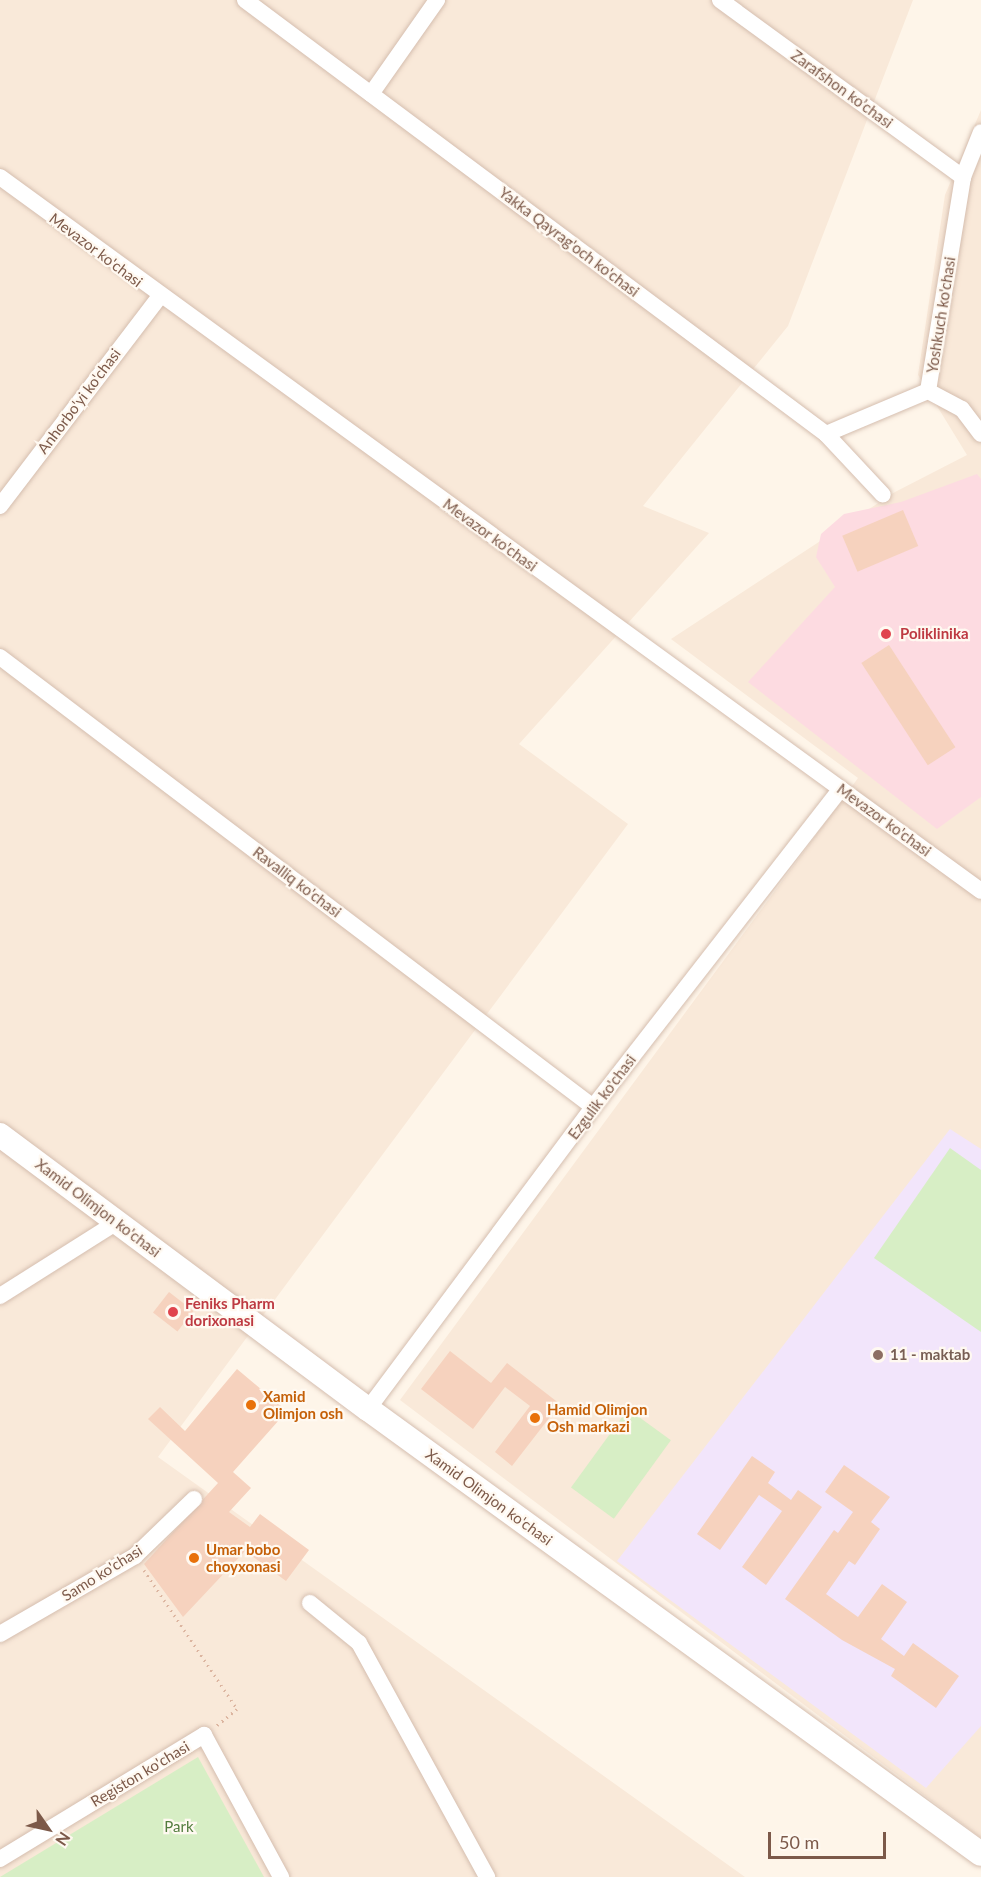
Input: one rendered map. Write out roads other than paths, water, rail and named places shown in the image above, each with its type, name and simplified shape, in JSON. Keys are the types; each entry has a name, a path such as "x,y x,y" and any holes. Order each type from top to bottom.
{"main road":[{"name":"Xamid Olimjon ko'chasi","path":"0,1135 368,1409 981,1854"}],"street":[{"name":"Yakka Qayrag'och ko'chasi","path":"245,0 826,434 883,495"},
{"path":"371,94 437,0"},
{"name":"Zarafshon ko’chasi","path":"720,0 963,177"},
{"name":"Yoshkuch ko'chasi","path":"826,434 928,391 963,177 981,132"},
{"name":"Mevazor ko'chasi","path":"0,177 159,297 981,891"},
{"name":"Anhorbo'yi ko'chasi","path":"0,506 159,297"},
{"path":"928,391 962,409 981,434"},
{"name":"Ravalliq ko'chasi","path":"0,657 593,1107"},
{"name":"Ezgulik ko'chasi","path":"368,1409 593,1107 841,789"},
{"path":"0,1296 117,1222"},
{"name":"Samo ko'chasi","path":"0,1634 135,1556 194,1499"},
{"path":"310,1603 359,1644 487,1877"},
{"name":"Registon ko'chasi","path":"0,1859 204,1735 281,1877"}],"place":[{"name":"Poliklinika","path":"886,634"},
{"name":"Feniks Pharm dorixonasi","path":"173,1312"},
{"name":"11 - maktab","path":"878,1355"},
{"name":"Xamid Olimjon osh","path":"251,1405"},
{"name":"Hamid Olimjon Osh markazi","path":"535,1418"},
{"name":"Umar bobo choyxonasi","path":"194,1558"}],"park label":[{"name":"Park","path":"179,1827"}]}
